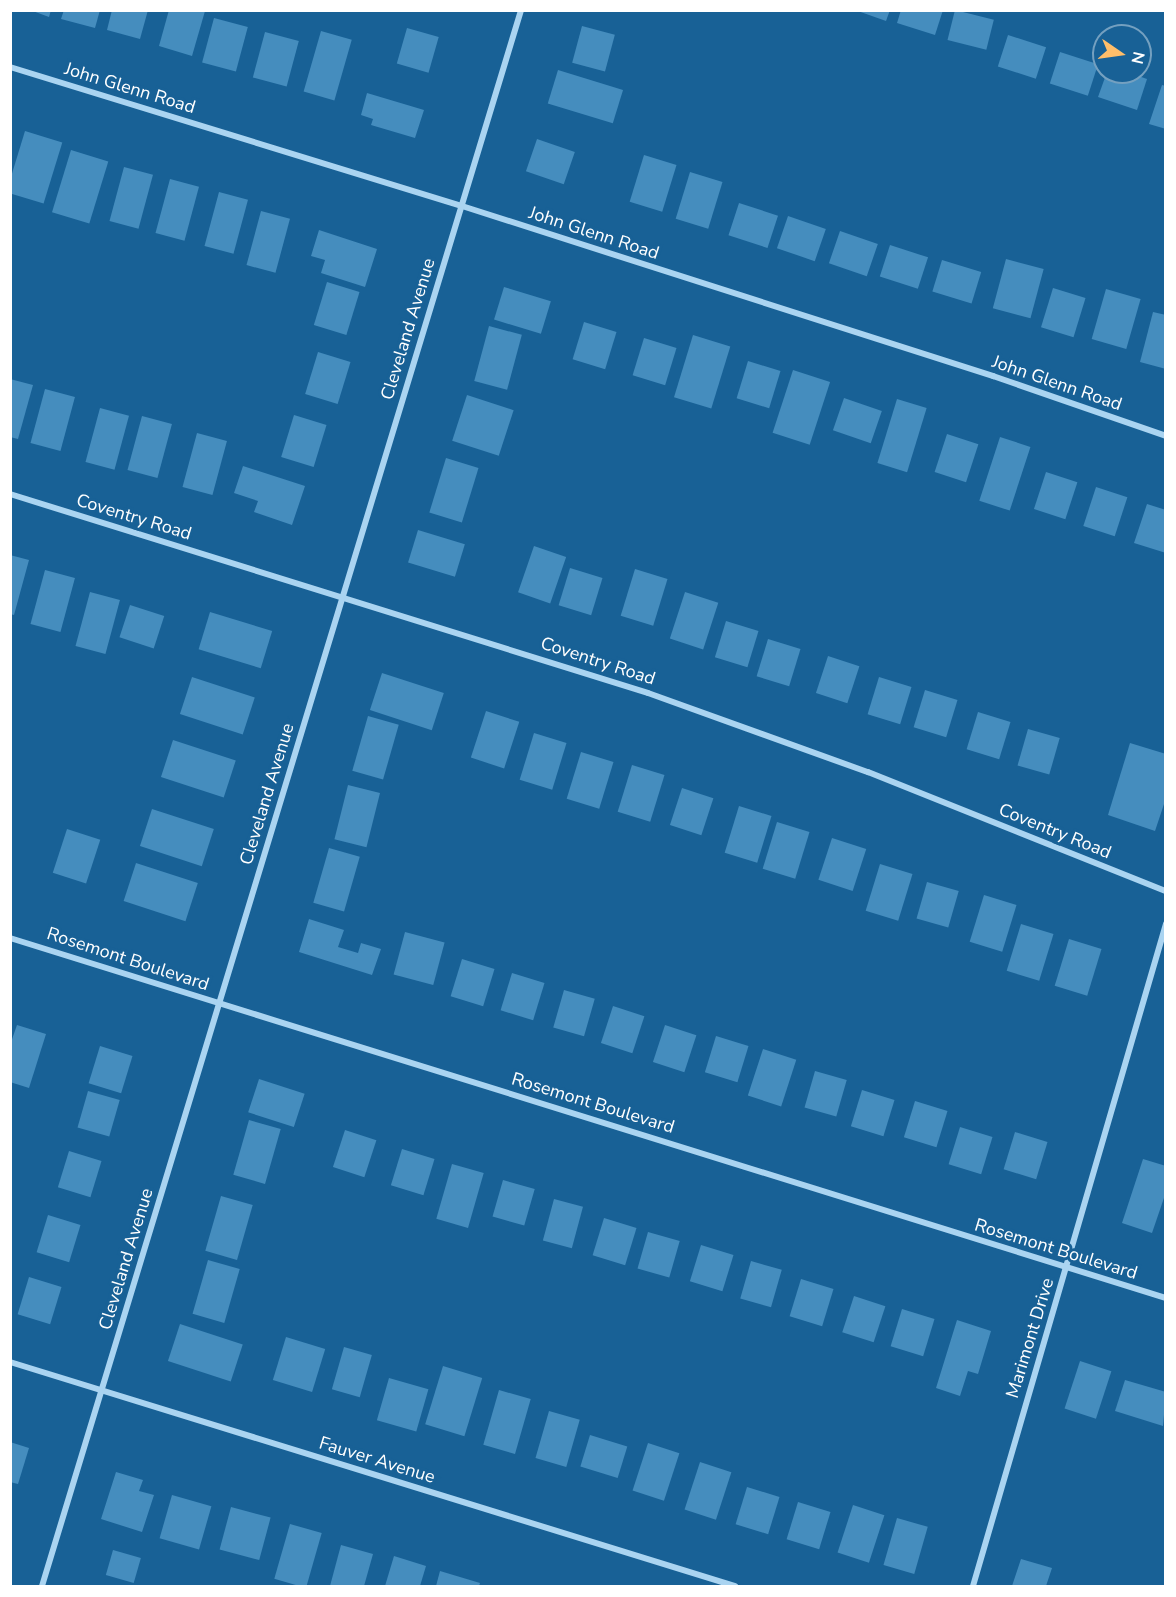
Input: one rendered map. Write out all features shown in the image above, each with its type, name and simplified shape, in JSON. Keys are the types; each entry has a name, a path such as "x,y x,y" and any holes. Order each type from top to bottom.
{"street":[{"name":"Cleveland Avenue","path":"42,1587 521,10"},
{"name":"John Glenn Road","path":"10,68 462,206 993,376 1166,436"},
{"name":"Coventry Road","path":"10,494 648,693 868,772 1166,891"},
{"name":"Marimont Drive","path":"973,1587 1166,924"},
{"name":"Rosemont Boulevard","path":"10,938 1166,1298"},
{"name":"Fauver Avenue","path":"10,1362 735,1587"}],"building":[{"path":"30,10 51,10 49,17"},
{"path":"64,10 100,10 95,28 61,19"},
{"path":"112,10 148,10 140,39 107,30"},
{"path":"169,10 205,11 192,56 159,46"},
{"path":"855,10 890,10 886,21"},
{"path":"901,10 943,10 935,35 897,23"},
{"path":"955,10 994,20 986,50 948,40"},
{"path":"214,18 248,27 236,71 202,62"},
{"path":"582,26 615,35 605,72 572,63"},
{"path":"407,28 439,37 429,73 397,64"},
{"path":"321,31 352,40 334,100 304,92"},
{"path":"265,32 299,41 287,86 253,77"},
{"path":"1008,35 1046,47 1036,79 998,66"},
{"path":"1060,52 1092,62 1092,83 1088,96 1050,83"},
{"path":"558,70 623,90 613,123 548,103"},
{"path":"1103,84 1145,84 1137,110 1098,97"},
{"path":"1162,85 1166,86 1166,129 1149,124"},
{"path":"367,93 424,110 415,138 371,125 373,119 361,115"},
{"path":"25,131 62,142 44,204 10,193 10,180"},
{"path":"537,139 575,152 564,184 526,171"},
{"path":"71,150 108,161 89,224 52,212"},
{"path":"644,155 677,165 662,212 630,202"},
{"path":"124,167 153,175 138,229 110,221"},
{"path":"690,172 723,182 708,229 676,219"},
{"path":"170,179 199,187 184,241 156,233"},
{"path":"219,192 248,200 233,254 205,246"},
{"path":"739,203 778,216 767,248 728,235"},
{"path":"261,211 290,219 275,273 247,265"},
{"path":"788,216 826,229 815,261 777,248"},
{"path":"319,230 377,249 365,287 321,273 325,260 311,256"},
{"path":"840,231 878,244 867,276 829,263"},
{"path":"890,245 928,257 918,289 880,276"},
{"path":"1006,259 1044,269 1030,318 993,308"},
{"path":"942,260 981,272 972,304 932,292"},
{"path":"327,282 360,292 346,335 314,325"},
{"path":"504,287 551,301 541,334 494,320"},
{"path":"1053,288 1086,298 1074,337 1041,327"},
{"path":"1106,289 1141,299 1126,349 1092,339"},
{"path":"1153,312 1166,315 1166,369 1140,362"},
{"path":"584,322 617,332 605,369 573,359"},
{"path":"489,326 522,335 507,390 474,381"},
{"path":"693,335 730,346 711,409 674,397"},
{"path":"644,338 677,348 665,385 633,375"},
{"path":"318,352 351,362 338,404 305,394"},
{"path":"748,361 781,371 769,408 737,398"},
{"path":"793,370 830,382 810,445 773,433"},
{"path":"10,379 33,385 18,439 10,437"},
{"path":"45,389 75,397 60,451 31,443"},
{"path":"467,395 514,410 499,456 452,441"},
{"path":"844,398 882,411 871,443 833,430"},
{"path":"897,399 927,408 907,472 877,463"},
{"path":"100,408 129,416 114,470 86,462"},
{"path":"294,415 327,425 314,467 281,457"},
{"path":"142,416 172,424 157,478 128,470"},
{"path":"197,433 227,441 212,495 183,487"},
{"path":"947,434 978,444 966,482 935,472"},
{"path":"1000,437 1030,447 1010,511 979,501"},
{"path":"446,458 479,468 462,522 429,513"},
{"path":"243,466 305,486 292,525 254,512 258,501 234,493"},
{"path":"1046,472 1077,482 1065,519 1034,509"},
{"path":"1096,487 1127,497 1115,536 1083,526"},
{"path":"1147,504 1166,510 1166,553 1134,543"},
{"path":"418,530 465,544 455,577 408,563"},
{"path":"534,546 566,557 550,603 518,592"},
{"path":"10,555 29,560 14,615 10,614"},
{"path":"570,568 603,578 591,615 559,605"},
{"path":"635,569 668,579 653,626 621,616"},
{"path":"45,570 75,578 60,632 31,624"},
{"path":"90,592 120,600 105,654 76,646"},
{"path":"685,592 718,603 703,649 670,639"},
{"path":"130,605 164,616 154,648 119,637"},
{"path":"210,612 272,631 261,668 199,649"},
{"path":"726,621 759,631 747,667 715,657"},
{"path":"768,639 801,649 789,686 757,676"},
{"path":"828,656 859,666 847,703 816,693"},
{"path":"382,673 444,693 432,730 370,710"},
{"path":"192,677 255,697 243,734 180,714"},
{"path":"879,677 912,687 900,724 868,714"},
{"path":"925,690 958,700 946,737 914,727"},
{"path":"486,711 519,722 504,768 471,758"},
{"path":"978,712 1011,722 999,759 967,749"},
{"path":"368,716 399,725 383,780 352,771"},
{"path":"1028,729 1060,738 1049,775 1018,766"},
{"path":"534,733 567,743 552,790 520,780"},
{"path":"173,740 236,760 224,797 161,777"},
{"path":"1130,743 1166,754 1166,798 1155,831 1108,815"},
{"path":"581,752 614,762 599,809 567,799"},
{"path":"632,765 665,775 650,822 618,812"},
{"path":"348,785 380,793 366,847 334,839"},
{"path":"682,788 713,798 701,835 670,825"},
{"path":"739,806 772,816 757,863 725,853"},
{"path":"152,809 214,829 202,866 140,846"},
{"path":"777,822 810,832 795,879 763,869"},
{"path":"67,829 100,840 86,884 53,873"},
{"path":"832,838 866,849 853,891 818,880"},
{"path":"329,848 360,857 344,912 313,903"},
{"path":"136,863 198,883 185,921 124,901"},
{"path":"880,864 913,874 898,921 866,911"},
{"path":"927,882 959,891 948,928 917,919"},
{"path":"984,895 1017,905 1002,952 970,942"},
{"path":"309,919 344,930 338,947 358,953 361,943 381,949 372,975 299,952"},
{"path":"1021,924 1054,934 1039,981 1007,971"},
{"path":"405,932 445,943 433,985 394,975"},
{"path":"1069,939 1102,949 1087,996 1055,986"},
{"path":"462,959 495,969 483,1006 451,996"},
{"path":"512,973 545,983 533,1020 501,1010"},
{"path":"564,990 595,999 584,1036 553,1027"},
{"path":"613,1006 644,1016 632,1053 601,1043"},
{"path":"17,1025 46,1034 29,1088 10,1082 10,1045"},
{"path":"665,1025 696,1035 684,1072 653,1062"},
{"path":"716,1036 749,1046 737,1082 705,1072"},
{"path":"100,1046 133,1056 121,1093 89,1083"},
{"path":"763,1049 796,1060 781,1106 748,1096"},
{"path":"815,1071 847,1080 836,1117 805,1108"},
{"path":"259,1079 305,1094 294,1127 248,1112"},
{"path":"862,1090 895,1100 883,1136 851,1126"},
{"path":"88,1091 120,1100 109,1137 78,1128"},
{"path":"915,1101 948,1111 936,1147 904,1137"},
{"path":"249,1120 281,1129 265,1184 233,1175"},
{"path":"960,1127 993,1137 981,1174 949,1164"},
{"path":"345,1130 376,1140 364,1177 333,1167"},
{"path":"1015,1132 1048,1142 1036,1179 1004,1169"},
{"path":"402,1149 435,1159 423,1195 391,1185"},
{"path":"69,1151 102,1161 90,1197 58,1187"},
{"path":"1143,1159 1166,1166 1166,1192 1152,1233 1122,1223"},
{"path":"452,1164 484,1173 468,1228 436,1219"},
{"path":"503,1180 535,1189 524,1226 493,1217"},
{"path":"221,1196 253,1205 237,1260 205,1251"},
{"path":"554,1199 583,1207 572,1248 543,1241"},
{"path":"48,1215 81,1225 69,1262 37,1252"},
{"path":"604,1218 637,1228 625,1265 593,1255"},
{"path":"648,1232 680,1241 669,1278 638,1269"},
{"path":"701,1245 734,1255 722,1291 690,1281"},
{"path":"208,1260 240,1269 224,1323 193,1314"},
{"path":"751,1261 782,1270 771,1307 740,1298"},
{"path":"29,1277 62,1287 50,1324 18,1314"},
{"path":"801,1279 834,1289 822,1326 790,1316"},
{"path":"854,1296 885,1306 874,1342 842,1332"},
{"path":"902,1309 935,1319 923,1356 891,1346"},
{"path":"957,1320 991,1331 978,1374 968,1371 960,1396 936,1388"},
{"path":"180,1324 243,1344 231,1381 168,1361"},
{"path":"286,1337 325,1349 312,1392 273,1380"},
{"path":"344,1347 372,1355 360,1397 332,1389"},
{"path":"1080,1361 1111,1371 1096,1419 1065,1409"},
{"path":"443,1366 482,1378 464,1436 425,1424"},
{"path":"389,1378 428,1389 416,1432 377,1420"},
{"path":"1125,1380 1166,1392 1163,1426 1115,1411"},
{"path":"499,1390 531,1399 515,1454 483,1445"},
{"path":"549,1411 580,1420 566,1467 535,1458"},
{"path":"590,1435 627,1446 618,1478 580,1467"},
{"path":"10,1442 29,1448 18,1484 10,1482"},
{"path":"648,1443 679,1453 664,1501 633,1491"},
{"path":"700,1462 731,1472 716,1520 685,1510"},
{"path":"116,1472 143,1480 139,1491 154,1495 142,1532 101,1519"},
{"path":"747,1487 780,1497 768,1534 736,1524"},
{"path":"172,1495 211,1506 199,1550 160,1538"},
{"path":"798,1502 831,1512 819,1549 787,1539"},
{"path":"853,1505 884,1515 869,1563 838,1553"},
{"path":"231,1507 271,1518 259,1560 220,1550"},
{"path":"897,1518 928,1527 914,1574 883,1565"},
{"path":"290,1524 322,1533 307,1586 274,1579"},
{"path":"341,1545 373,1554 364,1586 330,1586"},
{"path":"113,1550 141,1558 134,1583 106,1575"},
{"path":"394,1556 426,1566 420,1586 385,1586"},
{"path":"1021,1559 1052,1568 1046,1586 1012,1586"},
{"path":"440,1571 480,1583 479,1586 436,1586"}]}
